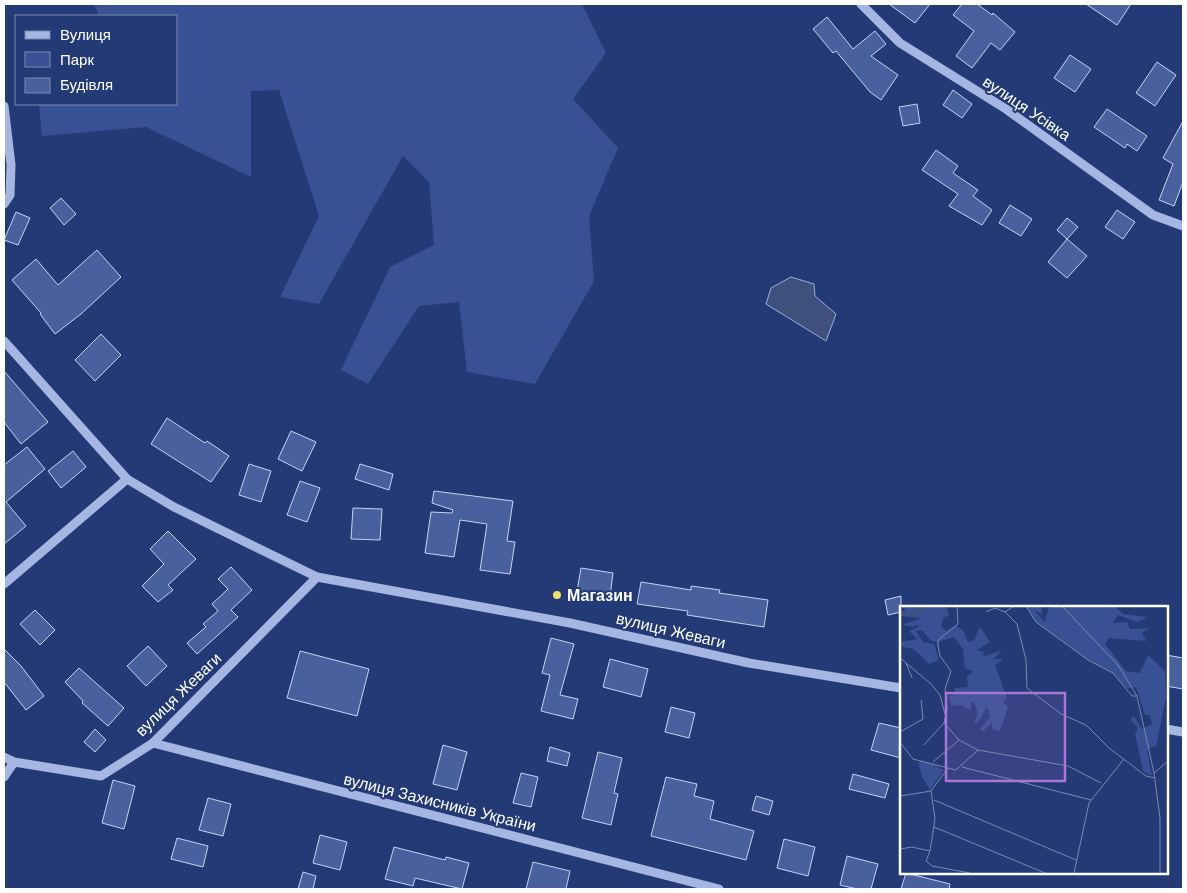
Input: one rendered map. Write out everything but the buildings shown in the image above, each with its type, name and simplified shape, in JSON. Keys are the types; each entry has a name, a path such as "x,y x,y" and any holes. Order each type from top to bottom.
{"street":[{"name":"вулиця Усівка","path":"861,4 900,43 1006,109 1153,215 1183,226"},
{"path":"4,106 12,164 10,195 4,204"},
{"name":"вулиця Жеваги","path":"4,341 127,478 174,507 317,576 570,622 749,663 900,688"},
{"path":"4,584 127,478"},
{"name":"вулиця Жеваги","path":"4,757 14,762 101,776 152,743 317,576"},
{"path":"1167,729 1183,732"},
{"name":"вулиця Захисників України","path":"152,743 719,889"},
{"path":"4,777 14,762"}],"green space":[{"path":"94,4 582,4 606,53 573,99 618,148 589,216 594,281 535,384 467,372 459,302 419,306 368,384 341,370 390,267 434,245 429,182 403,156 319,304 280,297 319,216 279,90 251,91 251,177 146,127 42,136 39,105 178,105 178,15 99,15"}],"shaded area":[{"path":"791,277 814,284 815,296 836,314 826,341 766,304 771,288"}],"place":[{"name":"Магазин","path":"557,595"}]}
